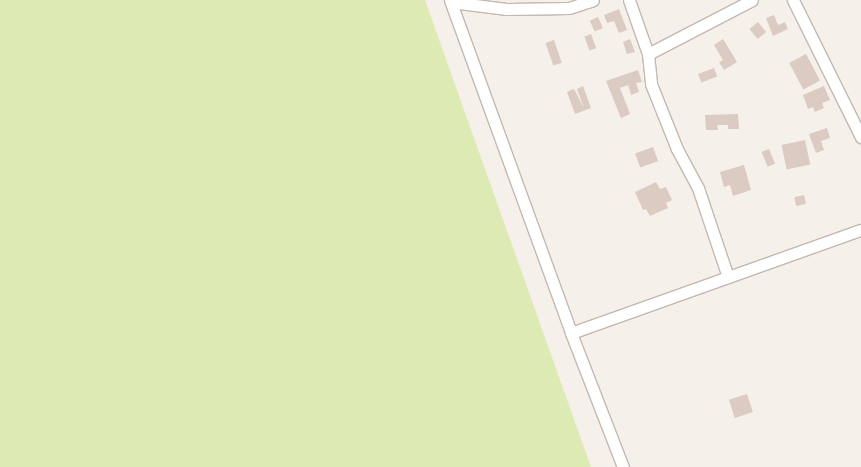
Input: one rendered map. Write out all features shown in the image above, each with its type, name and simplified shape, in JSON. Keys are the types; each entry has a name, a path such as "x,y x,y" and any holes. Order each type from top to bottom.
{"street":[{"path":"593,0 507,9 450,1 571,333 623,467"},
{"path":"629,0 648,54 651,84 677,149 698,188 728,277"},
{"path":"648,54 752,0"},
{"path":"793,0 861,137"},
{"path":"571,333 861,230"}],"green space":[{"path":"0,0 425,0 591,467 0,467"}],"building":[{"path":"619,9 627,30 619,33 614,21 607,23 604,15"},
{"path":"774,15 778,25 785,22 788,29 773,36 766,18"},
{"path":"598,17 603,28 595,32 590,21"},
{"path":"758,22 766,32 758,39 749,29"},
{"path":"591,34 596,48 590,50 584,36"},
{"path":"630,39 635,52 627,54 623,42"},
{"path":"723,39 737,62 724,70 719,62 723,60 714,45"},
{"path":"554,40 562,63 553,66 545,43"},
{"path":"806,54 820,80 803,89 789,63"},
{"path":"714,68 717,76 701,82 698,74"},
{"path":"638,70 642,82 636,83 639,92 631,95 628,85 620,88 630,114 621,118 606,81"},
{"path":"583,86 591,108 575,114 567,92 574,89 584,108 577,89"},
{"path":"824,86 830,100 822,103 824,108 815,112 813,107 808,109 803,95"},
{"path":"738,114 739,129 728,129 728,125 717,125 718,130 706,130 705,115"},
{"path":"827,128 830,138 821,141 824,150 816,153 809,134"},
{"path":"805,140 810,164 787,169 782,145"},
{"path":"653,147 658,161 640,168 635,153"},
{"path":"769,149 775,164 768,167 762,152"},
{"path":"744,165 751,190 733,196 730,185 724,187 720,172"},
{"path":"656,182 660,189 666,187 672,200 666,203 668,208 650,216 646,209 643,210 635,192"},
{"path":"804,195 806,204 796,206 794,197"},
{"path":"747,394 753,412 735,418 729,400"}]}
